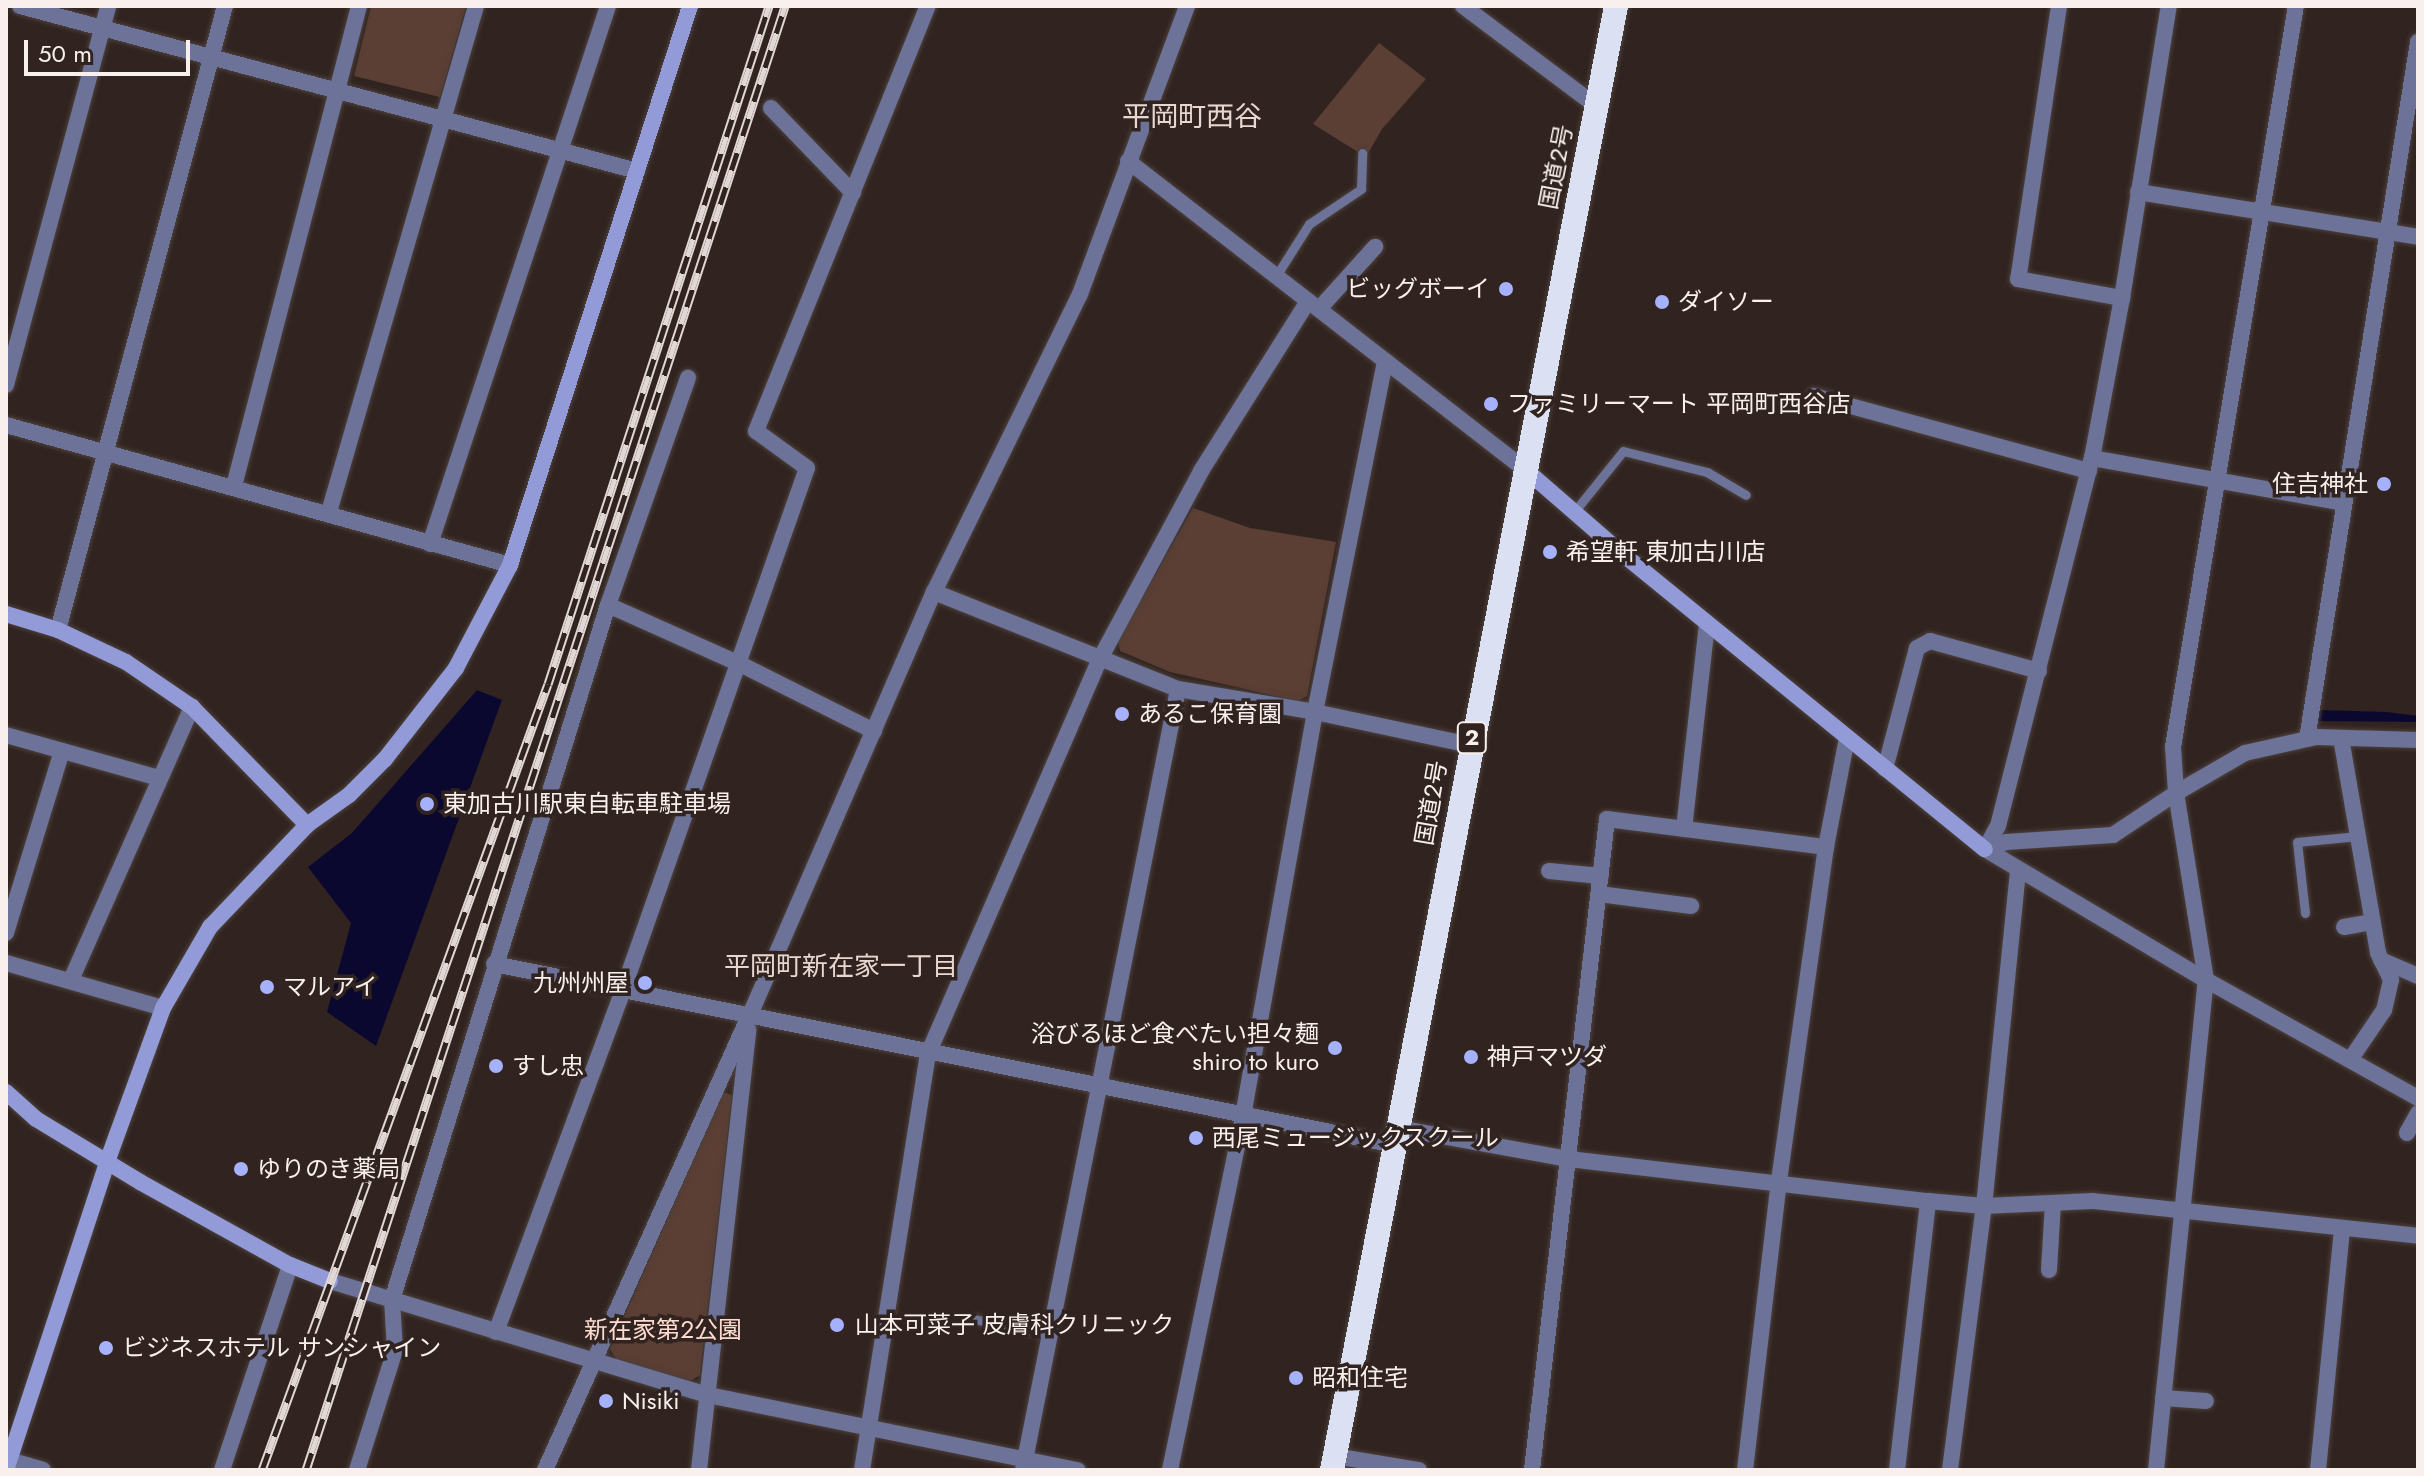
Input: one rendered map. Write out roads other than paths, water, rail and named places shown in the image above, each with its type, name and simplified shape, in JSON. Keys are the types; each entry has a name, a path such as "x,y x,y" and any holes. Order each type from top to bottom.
{"highway":[{"name":"国道2号","path":"1333,1463 1470,745 1527,471 1616,6"}],"street":[{"path":"20,6 637,171"},
{"path":"6,385 108,6"},
{"path":"58,630 103,452 225,6"},
{"path":"234,486 359,6"},
{"path":"329,512 476,6"},
{"path":"430,544 608,6"},
{"path":"43,1470 8,1465 107,1162 163,1008 210,927 307,825 349,795 376,768 447,679 510,565 690,6"},
{"path":"496,1332 623,990 807,468 756,431 928,6"},
{"path":"545,1470 749,1017 934,592 1080,294 1187,6"},
{"path":"1463,6 1596,106"},
{"path":"2059,6 2018,279 2122,298"},
{"path":"1985,849 1998,826 2090,465 2122,298 2169,6"},
{"path":"2156,1470 2206,980 2176,793 2173,747 2296,6"},
{"path":"2307,739 2418,42"},
{"path":"771,108 853,193"},
{"path":"1128,161 1527,471 1707,624 1985,849 2206,980 2418,1098"},
{"path":"2138,192 2418,237"},
{"path":"862,1470 928,1054 1101,657 1201,471 1314,305 1375,247"},
{"path":"1170,1470 1243,1116 1315,712 1385,361"},
{"path":"357,1470 395,1350 392,1300 608,605 688,378"},
{"path":"1814,396 2090,465 2219,479 2344,503"},
{"path":"6,425 329,512 510,565"},
{"path":"934,592 1178,689 1315,712 1470,745"},
{"path":"608,605 740,664 874,731"},
{"path":"6,614 58,630 126,662 192,707 307,825"},
{"path":"1684,829 1707,624"},
{"path":"1885,769 1917,648 1930,641 2039,671"},
{"path":"1024,1465 1178,689"},
{"path":"71,980 192,707"},
{"path":"6,735 159,778"},
{"path":"1745,1470 1779,1181 1826,847 1847,738"},
{"path":"2341,738 2373,922 2381,960 2391,980 2384,1010 2350,1060"},
{"path":"1985,849 2006,842 2113,835 2176,793 2245,753 2307,739 2418,740"},
{"path":"6,933 62,751"},
{"path":"1532,1470 1607,819 1826,847"},
{"path":"1549,871 1601,876"},
{"path":"1950,1470 1984,1206 2018,871"},
{"path":"1599,894 1691,906"},
{"path":"2344,927 2373,922"},
{"path":"2381,960 2418,976"},
{"path":"6,963 163,1008"},
{"path":"494,964 1243,1116 1569,1159 1779,1181 1928,1201 1984,1206 2093,1201 2418,1236"},
{"path":"699,1470 749,1017"},
{"path":"6,1092 36,1119 107,1162 290,1265 330,1281 592,1363 708,1395 1024,1465 1077,1470"},
{"path":"2407,1133 2418,1113"},
{"path":"1897,1470 1928,1201"},
{"path":"2049,1270 2053,1203"},
{"path":"2318,1470 2342,1228"},
{"path":"222,1470 290,1265"},
{"path":"2163,1398 2206,1401"},
{"path":"1333,1463 1419,1470"}],"lane":[{"path":"1276,276 1309,224 1361,189 1362,153"},
{"path":"1574,512 1623,451 1707,472 1746,495"},
{"path":"2305,913 2297,842 2358,836"},
{"path":"974,1319 1051,1335"}],"railway":[{"path":"262,1470 548,684 769,6"},
{"path":"306,1470 785,6"}],"place":[{"name":"ビッグボーイ","path":"1506,289"},
{"name":"ダイソー","path":"1662,302"},
{"name":"ファミリーマート 平岡町西谷店","path":"1491,404"},
{"name":"住吉神社","path":"2384,484"},
{"name":"希望軒 東加古川店","path":"1550,552"},
{"name":"あるこ保育園","path":"1122,714"},
{"name":"東加古川駅東自転車駐車場","path":"427,804"},
{"name":"九州州屋","path":"645,983"},
{"name":"マルアイ","path":"267,987"},
{"name":"浴びるほど食べたい担々麺 shiro to kuro","path":"1335,1048"},
{"name":"神戸マツダ","path":"1471,1057"},
{"name":"すし忠","path":"496,1066"},
{"name":"西尾ミュージックスクール","path":"1196,1138"},
{"name":"ゆりのき薬局","path":"241,1169"},
{"name":"山本可菜子 皮膚科クリニック","path":"837,1325"},
{"name":"ビジネスホテル サンシャイン","path":"106,1348"},
{"name":"昭和住宅","path":"1296,1378"},
{"name":"Nisiki","path":"606,1401"}],"district":[{"name":"平岡町西谷","path":"1192,117"},
{"name":"平岡町新在家一丁目","path":"841,967"}],"park label":[{"name":"新在家第２公園","path":"663,1330"}]}
